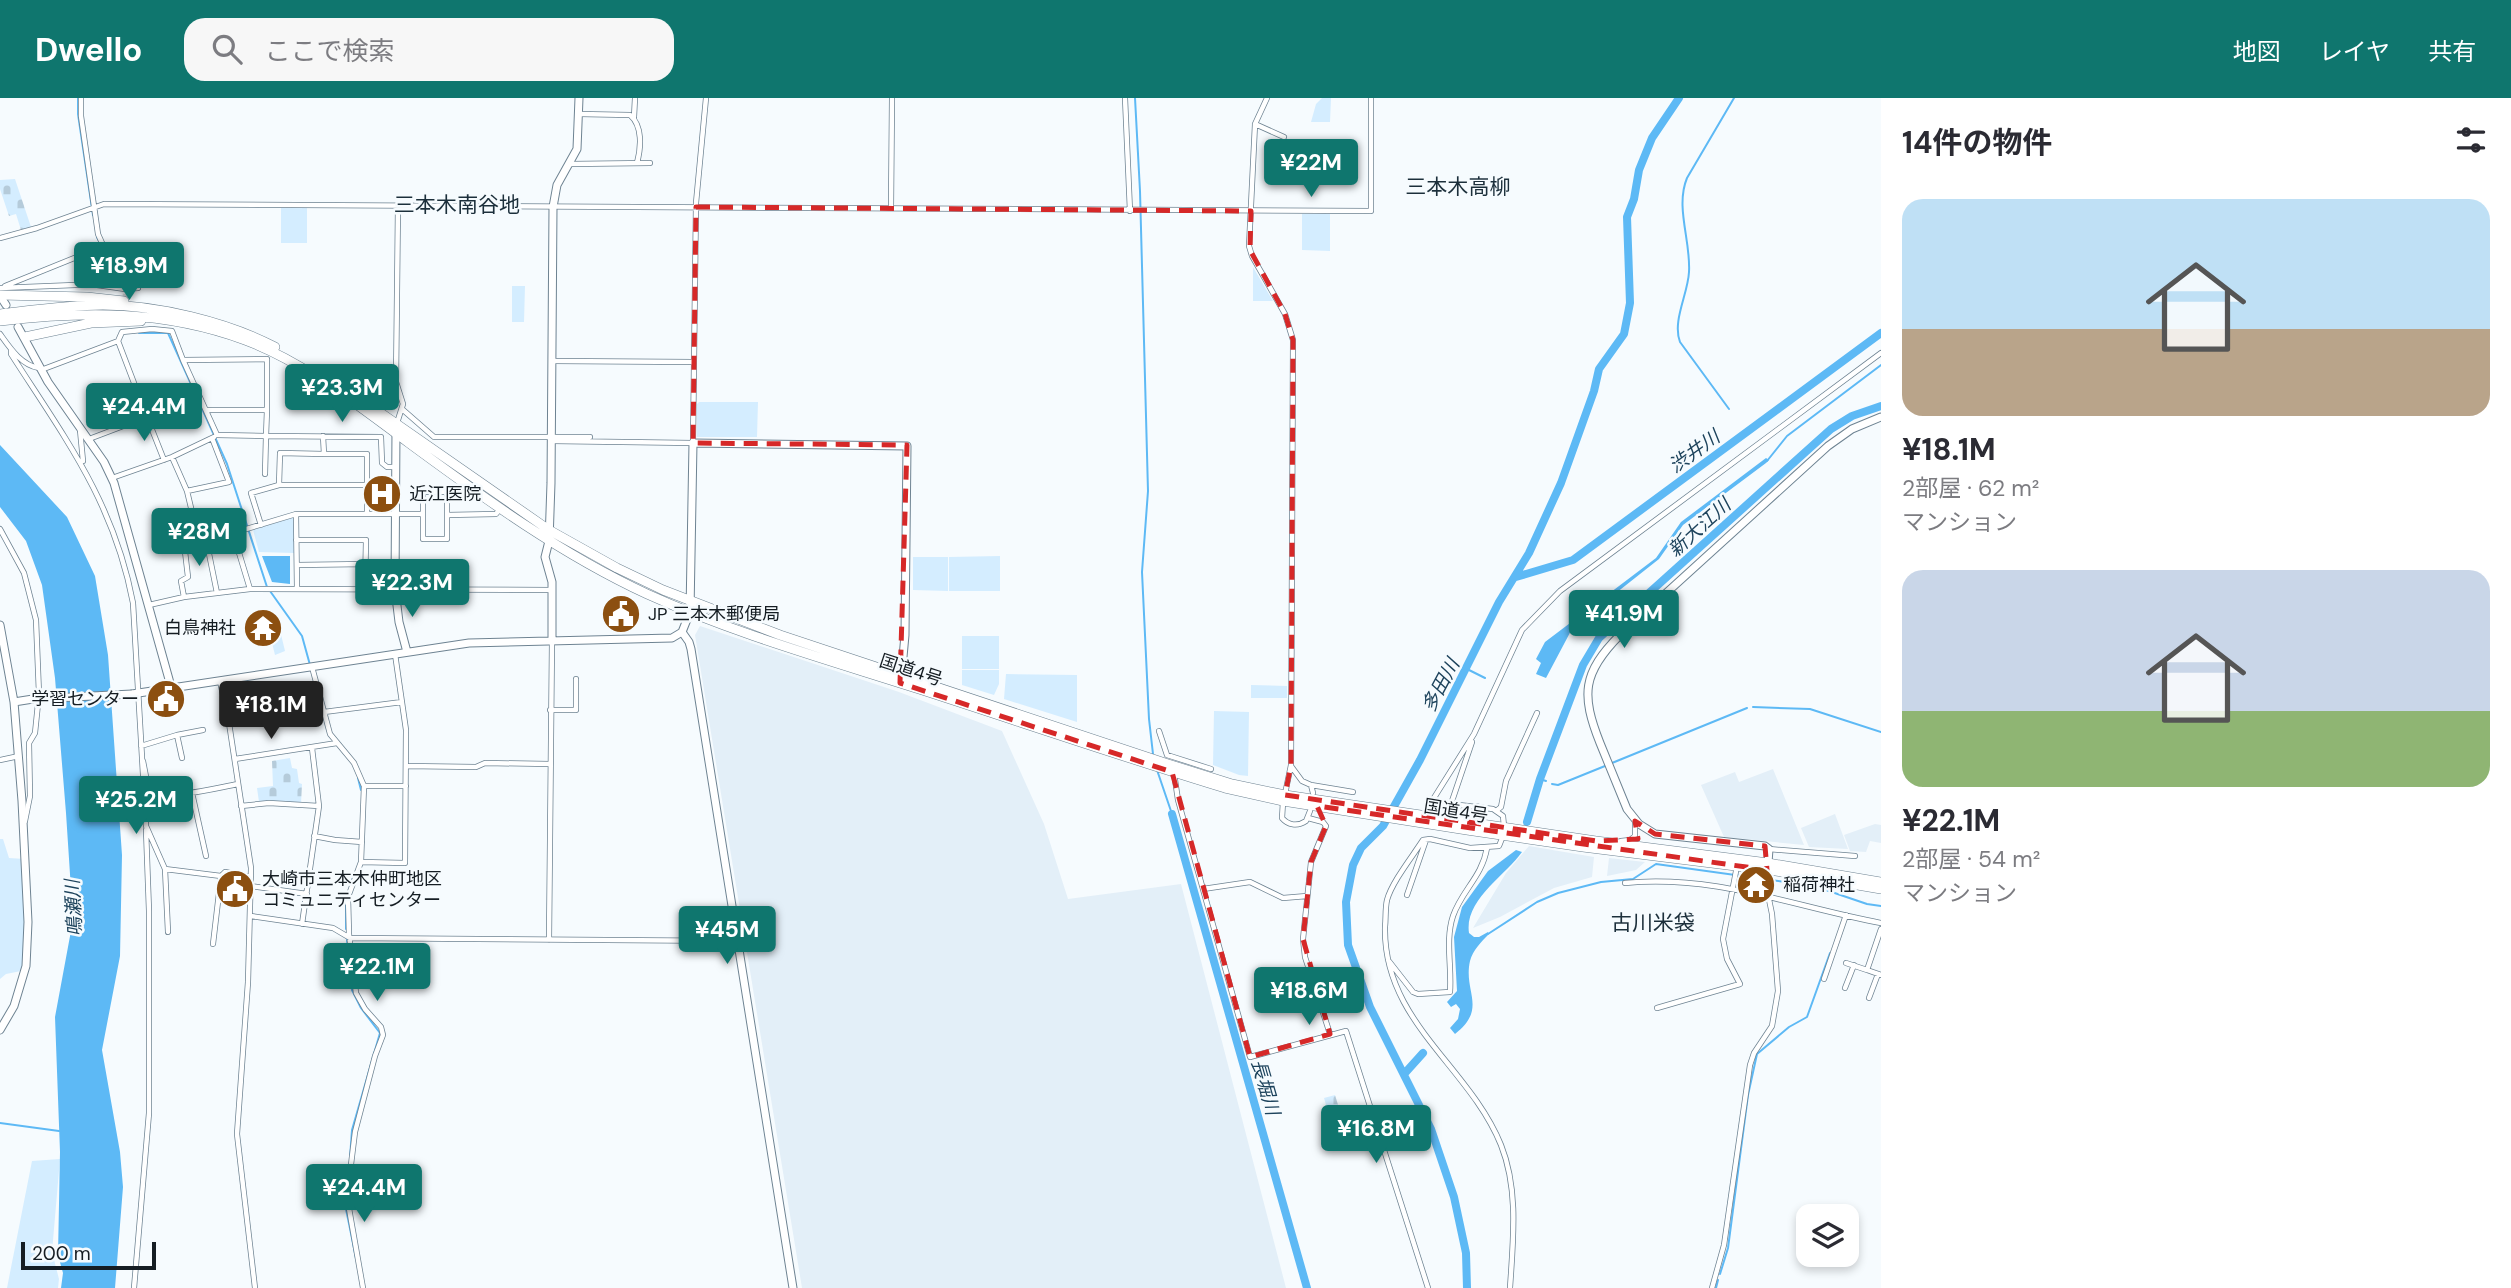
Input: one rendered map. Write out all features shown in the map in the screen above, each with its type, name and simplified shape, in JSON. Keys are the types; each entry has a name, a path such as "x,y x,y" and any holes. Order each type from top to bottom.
{"highway":[{"path":"1,292 114,300 171,310 202,321"},
{"name":"国道4号","path":"3,310 106,305 139,308 230,328 281,351 339,384 499,509 622,582 690,612 1152,762 1173,766 1244,793 1596,841 1766,873 1881,889"},
{"name":"国道4号","path":"0,321 54,315 137,315 227,334 323,381 549,530 617,568 691,602 901,679"},
{"path":"25,337 113,320 178,322"},
{"name":"国道4号","path":"1504,830 1583,847 1736,871 1881,882"}],"street":[{"path":"81,98 80,116 92,207 102,247 97,285"},
{"path":"549,940 552,590 545,557 549,541 552,439 553,207 557,185 579,142 579,98"},
{"path":"635,98 634,118 640,134 637,163"},
{"path":"14,702 172,690 477,643 662,640 673,638 682,632 691,602 696,207 706,98"},
{"path":"891,208 892,98"},
{"path":"1125,98 1132,211"},
{"path":"1267,98 1255,124 1250,250 1285,314 1293,340 1291,765 1281,812 1285,822 1296,825 1302,824 1310,811"},
{"path":"0,238 104,204 1371,211 1371,98"},
{"path":"579,114 630,115 634,118"},
{"path":"1255,124 1284,136"},
{"path":"570,164 650,163"},
{"path":"398,205 396,382 402,409 396,429 395,589 399,622 407,652"},
{"path":"1,292 97,285 125,292 136,289 138,285 102,247"},
{"path":"1,292 102,247"},
{"path":"1,292 3,310"},
{"path":"122,324 118,341 164,460"},
{"path":"18,327 41,369 111,479 172,690"},
{"path":"122,332 152,329 172,331 206,410 229,482 187,491"},
{"path":"0,334 25,362 41,369 118,341"},
{"path":"11,349 11,354 83,466 114,530 127,571 133,603 135,694 142,759 149,911 149,1113 134,1288"},
{"path":"1510,1288 1513,1205 1509,1171 1500,1143 1464,1086 1398,994 1387,960 1387,901 1423,840 1470,848 1487,848 1501,844 1503,816 1477,806 1451,804 1474,734 1522,630 1560,591 1881,353"},
{"path":"183,360 269,355 265,474"},
{"path":"553,361 693,362"},
{"path":"402,409 434,437 907,446 905,635 901,679"},
{"path":"206,410 267,410"},
{"path":"88,440 147,417"},
{"path":"1855,856 1769,849 1763,846 1655,834 1635,821 1627,809 1589,713 1588,687 1600,659 1620,635 1828,446 1852,429 1881,417"},
{"path":"80,430 83,466"},
{"path":"111,479 172,457 214,436 381,437 382,463 387,467 395,467"},
{"path":"323,436 324,454"},
{"path":"552,439 590,437"},
{"path":"279,485 280,453 367,454 367,514"},
{"path":"172,457 187,491 192,512 182,514 188,577 181,581 184,597"},
{"path":"261,525 251,493 279,485 366,485"},
{"path":"423,492 447,492 447,515 447,539 423,539 423,492"},
{"path":"447,515 496,514 499,509"},
{"path":"184,543 233,533 296,514 423,514"},
{"path":"296,514 296,589"},
{"path":"0,528 24,573 36,620 38,694 35,733 29,743 30,796 24,829"},
{"path":"233,533 250,589"},
{"path":"206,539 217,593"},
{"path":"296,540 366,540 365,589"},
{"path":"296,565 366,564"},
{"path":"149,605 184,597 250,589 552,590"},
{"path":"0,625 14,702 28,922 26,966 13,1006 0,1030"},
{"path":"682,632 691,649 793,1288"},
{"path":"361,862 405,863 407,730 395,654"},
{"path":"312,667 330,734 354,763 364,786 361,862 348,897 350,938 356,993 365,1009 381,1027 383,1035 355,1132 347,1197 363,1288"},
{"path":"550,710 576,710 576,679"},
{"path":"220,681 229,723 251,877 251,916 237,1134 255,1288"},
{"path":"229,723 402,702"},
{"path":"1495,811 1501,807 1506,780 1537,713"},
{"path":"141,746 203,730"},
{"path":"1159,731 1165,753 1173,766 1178,800 1250,1057 1346,1031 1428,1288"},
{"path":"1427,810 1474,734"},
{"path":"177,735 182,758"},
{"path":"234,759 338,743"},
{"path":"302,924 319,806 312,747"},
{"path":"0,760 19,756"},
{"path":"142,759 146,765 149,792 192,793 238,785"},
{"path":"406,766 550,764"},
{"path":"1291,765 1297,777 1311,785 1353,792"},
{"path":"1173,766 1211,769"},
{"path":"1311,785 1313,793"},
{"path":"364,786 406,786"},
{"path":"192,793 206,856"},
{"path":"241,806 269,803 319,806"},
{"path":"1476,813 1477,806"},
{"path":"1308,818 1323,822 1326,826 1311,862 1303,939 1305,957 1330,1034"},
{"path":"1596,841 1630,840 1636,833 1635,821"},
{"path":"146,826 165,869 168,932"},
{"path":"314,836 361,842"},
{"path":"1407,895 1426,839"},
{"path":"1470,848 1472,839"},
{"path":"1387,960 1390,960 1418,995 1450,992 1449,948 1452,917 1481,870 1487,848"},
{"path":"1712,1288 1724,1245 1750,1065 1754,1053 1768,1034 1775,1015 1777,979 1766,873 1769,849"},
{"path":"165,869 221,876"},
{"path":"1657,1008 1740,984 1727,960 1723,939 1736,871"},
{"path":"213,944 221,876 225,872 251,877"},
{"path":"1625,883 1652,881 1733,889 1881,923"},
{"path":"1203,889 1250,883 1283,898 1307,896"},
{"path":"251,886 307,894"},
{"path":"1824,979 1846,915"},
{"path":"251,916 333,928 350,938 738,941"},
{"path":"1867,970 1881,929"},
{"path":"1846,963 1879,974"},
{"path":"1845,988 1854,965"},
{"path":"1869,998 1881,967"}],"highlighted area":[{"path":"696,207 1251,211 1250,250 1285,314 1293,340 1291,765 1285,795 1596,841 1638,839 1635,821 1655,834 1765,846 1767,870 1317,806 1326,826 1311,862 1303,939 1330,1034 1250,1057 1172,772 900,683 907,445 693,443"}],"shaded area":[{"path":"700,626 899,692 1002,731 1044,824 1068,899 1181,884 1286,1288 802,1288 695,635"},
{"path":"1773,769 1804,845 1724,837 1701,785 1735,772 1739,782"},
{"path":"1835,814 1848,849 1809,847 1801,828"},
{"path":"1875,824 1881,825 1881,843 1870,841 1866,852 1850,851 1844,835"},
{"path":"1529,846 1594,857 1592,877 1554,888 1473,928 1506,873"},
{"path":"1609,858 1645,862 1636,870 1607,876"}],"green space":[{"path":"1322,98 1331,98 1330,122 1311,122 1316,104"},
{"path":"15,179 31,227 21,230 16,214 9,216 0,189 0,180"},
{"path":"281,208 307,208 307,243 281,243"},
{"path":"1302,214 1330,214 1330,251 1302,250"},
{"path":"1253,267 1273,301 1253,301"},
{"path":"512,286 525,286 524,322 512,322"},
{"path":"699,402 758,402 757,437 697,437"},
{"path":"294,517 294,553 259,552 253,530"},
{"path":"1000,556 1000,591 949,591 949,557"},
{"path":"913,557 948,557 948,591 913,590"},
{"path":"278,622 285,651 275,655 268,627"},
{"path":"962,636 999,636 999,669 962,669"},
{"path":"962,670 999,670 999,684 994,695 962,685"},
{"path":"1006,674 1077,675 1077,722 1004,699"},
{"path":"1251,685 1287,686 1287,698 1251,698"},
{"path":"1214,711 1249,712 1248,776 1213,765"},
{"path":"290,758 292,768 297,769 299,783 302,784 301,804 259,802 257,788 273,786 272,761"},
{"path":"0,839 3,839 9,858 25,859 28,925 21,971 6,974 0,979"},
{"path":"1335,1095 1343,1121 1332,1125 1324,1098"},
{"path":"60,1159 52,1252 59,1279 58,1288 7,1288 32,1161"}],"water":[{"name":"鳴瀬川","path":"0,445 67,517 95,576 108,655 122,855 120,956 102,1050 120,1152 123,1187 115,1288 61,1288 63,1273 58,1255 60,1152 55,1017 73,920 66,813 55,678 42,585 26,541 0,507"},
{"path":"1766,458 1769,460 1766,463 1683,525 1659,559 1573,627 1546,678 1536,674 1541,663 1536,659 1545,642 1656,558 1681,522"},
{"path":"262,556 290,556 290,584 272,582"},
{"path":"1516,850 1522,852 1479,899 1469,921 1469,933 1474,937 1488,932 1489,934 1471,957 1469,982 1472,1008 1465,1025 1455,1034 1450,1028 1458,1019 1460,1009 1456,1004 1451,1007 1447,1002 1457,991 1454,937 1462,907 1488,871"}],"waterway":[{"path":"78,98 93,215"},
{"path":"1135,98 1148,491 1142,572 1153,754"},
{"name":"多田川","path":"1467,1288 1466,1253 1454,1197 1431,1129 1370,1007 1348,945 1346,902 1353,865 1361,848 1383,826 1420,760 1499,602 1529,553 1561,483 1594,391 1599,369 1624,334 1630,303 1627,217 1634,199 1639,170 1652,138 1679,98"},
{"path":"1729,409 1680,342 1678,325 1689,272 1683,212 1684,189 1687,178 1734,98"},
{"path":"97,237 124,273 127,287"},
{"path":"139,333 168,333 227,464 267,587"},
{"name":"渋井川","path":"1516,577 1573,560 1881,333"},
{"path":"1767,461 1787,436 1881,365"},
{"name":"新大江川","path":"1527,822 1540,779 1583,665 1599,638 1831,429 1852,416 1881,406"},
{"path":"270,591 302,636 310,665"},
{"path":"1465,668 1485,678"},
{"path":"1753,707 1810,709 1881,732"},
{"path":"1612,763 1747,708"},
{"path":"1552,784 1558,785 1605,766"},
{"path":"1157,770 1172,814"},
{"path":"358,778 361,790"},
{"name":"新大江川","path":"1540,779 1546,781"},
{"name":"長堀川","path":"1172,814 1307,1288"},
{"path":"1488,934 1537,902 1558,893 1601,882 1633,879 1656,864 1814,886 1881,906"},
{"path":"346,929 346,900 353,878"},
{"path":"347,940 352,990 361,1008 380,1033 352,1130 350,1158"},
{"path":"1720,1274 1728,1248 1748,1095 1757,1054 1789,1027 1807,1017 1830,953"},
{"path":"1405,1073 1423,1053"},
{"path":"0,1123 59,1131"},
{"path":"346,1192 345,1204 356,1258"},
{"path":"1716,1288 1718,1280"}],"tunnel":[{"path":"123,316 125,294"}],"place":[{"name":"近江医院","path":"382,494"},
{"name":"JP 三本木郵便局","path":"621,614"},
{"name":"白鳥神社","path":"263,628"},
{"name":"学習センター","path":"166,699"},
{"name":"稲荷神社","path":"1756,885"},
{"name":"大崎市三本木仲町地区 コミュニティセンター","path":"235,889"}],"district":[{"name":"三本木高柳","path":"1458,187"},
{"name":"三本木南谷地","path":"457,205"},
{"name":"古川米袋","path":"1653,923"}]}
